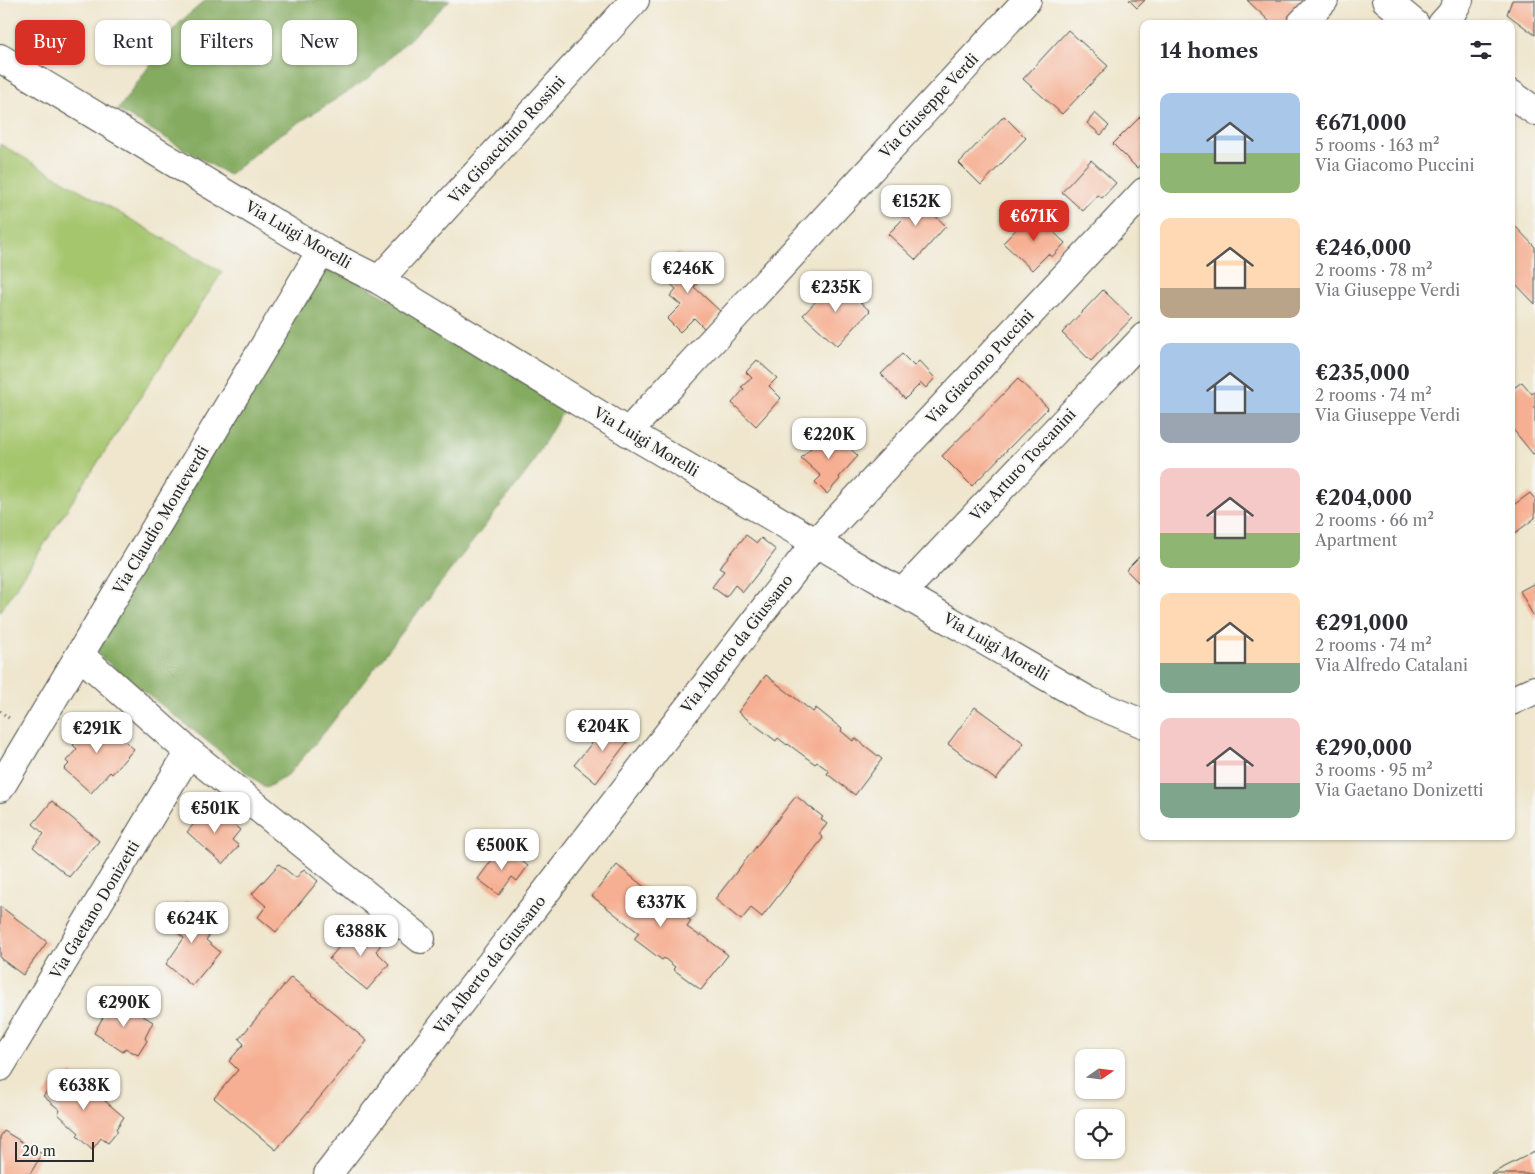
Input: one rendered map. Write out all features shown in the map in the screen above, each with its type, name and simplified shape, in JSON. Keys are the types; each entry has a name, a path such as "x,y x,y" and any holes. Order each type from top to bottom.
{"street":[{"name":"Via Gioacchino Rossini","path":"379,280 635,0"},
{"name":"Via Giuseppe Verdi","path":"628,432 1027,0"},
{"path":"1305,20 1324,0"},
{"path":"1386,0 1410,20"},
{"path":"1446,20 1452,14 1459,0"},
{"name":"Via Luigi Morelli","path":"0,58 321,251 379,280 628,432 816,542 1089,700 1140,722"},
{"path":"1515,97 1535,111"},
{"name":"Via Giacomo Puccini","path":"816,542 1140,196"},
{"name":"Via Claudio Monteverdi","path":"0,788 81,656 321,251"},
{"name":"Via Arturo Toscanini","path":"902,592 1140,341"},
{"name":"Via Alberto da Giussano","path":"328,1174 816,542"},
{"path":"81,656 189,752 421,939"},
{"path":"1515,699 1535,690"},
{"name":"Via Gaetano Donizetti","path":"0,1067 189,752"}],"green space":[{"path":"206,0 450,0 369,78 270,141 229,175 118,110 150,65 171,65 171,35 181,21 181,65 272,65 272,20 182,20"},
{"path":"0,144 222,272 0,612"},
{"path":"329,268 339,270 567,404 529,469 324,733 287,776 266,788 101,657 97,648 310,276"}],"building":[{"path":"1129,0 1145,0 1137,8"},
{"path":"1247,0 1307,0 1290,20 1268,20"},
{"path":"1512,0 1535,0 1535,35 1507,14"},
{"path":"1068,30 1108,66 1062,114 1023,79"},
{"path":"1095,113 1109,126 1101,135 1087,123"},
{"path":"1004,116 1026,138 981,185 959,163"},
{"path":"1140,117 1140,165 1137,168 1113,144"},
{"path":"1091,160 1116,183 1102,198 1098,195 1083,211 1062,192"},
{"path":"912,194 946,226 916,260 888,234 905,217 895,207 899,202 902,205"},
{"path":"1033,212 1065,243 1052,257 1048,254 1032,270 1003,243"},
{"path":"1515,226 1535,247 1535,304 1515,283"},
{"path":"678,252 704,276 694,287 721,312 705,329 694,318 680,332 667,319 681,305 670,296 676,289 659,273"},
{"path":"836,280 870,311 837,346 803,315"},
{"path":"1103,290 1132,318 1091,361 1062,333"},
{"path":"902,354 914,366 919,361 935,378 926,388 921,383 905,399 881,374"},
{"path":"757,360 777,378 769,386 781,398 756,426 732,403 744,389 741,387 752,378 746,372"},
{"path":"1018,379 1048,408 972,486 942,456"},
{"path":"1522,382 1532,394 1535,391 1535,453 1533,454 1515,432 1515,387"},
{"path":"829,429 858,456 827,494 815,482 821,476 801,458"},
{"path":"1530,493 1535,499 1535,518 1515,533 1515,504"},
{"path":"746,535 757,543 761,538 776,550 743,592 735,585 726,597 712,587 724,571 719,568"},
{"path":"1140,556 1140,584 1126,570"},
{"path":"1535,583 1535,619 1520,591"},
{"path":"766,675 813,712 816,708 842,729 841,731 853,741 855,738 882,759 855,795 827,774 829,771 817,762 815,764 778,738 776,741 738,712"},
{"path":"975,707 1024,743 996,780 948,744"},
{"path":"100,714 115,727 112,730 134,749 112,774 110,772 91,793 64,769 69,764 66,761 77,749 73,745"},
{"path":"610,721 631,737 596,783 574,765"},
{"path":"796,796 823,817 821,819 827,824 819,834 823,838 762,917 751,908 741,920 715,899"},
{"path":"52,801 99,841 69,877 33,847 44,834 33,824"},
{"path":"210,805 240,830 232,840 239,846 223,864 187,832"},
{"path":"502,846 528,866 517,881 512,877 499,895 478,879"},
{"path":"279,864 296,878 304,869 318,881 276,932 258,917 266,906 252,894"},
{"path":"617,865 663,902 665,900 691,921 687,927 700,936 701,934 728,955 701,990 673,969 675,967 664,958 662,960 634,939 639,933 592,896"},
{"path":"187,901 217,926 206,940 220,952 192,986 166,964 184,938 167,924"},
{"path":"0,906 47,942 23,975 0,958"},
{"path":"360,922 383,942 376,951 389,964 367,990 329,959"},
{"path":"291,977 367,1041 276,1150 214,1098 238,1070 229,1061 244,1044 239,1039"},
{"path":"114,998 153,1022 145,1038 147,1041 138,1055 125,1048 123,1052 94,1033"},
{"path":"72,1073 124,1117 116,1129 118,1131 108,1143 101,1138 92,1150 77,1136 79,1133 58,1114 60,1110 43,1096 57,1079 63,1084"},
{"path":"4,1131 42,1154 30,1174 0,1174 0,1137"},
{"path":"1535,1152 1535,1174 1491,1174 1530,1154"}]}
